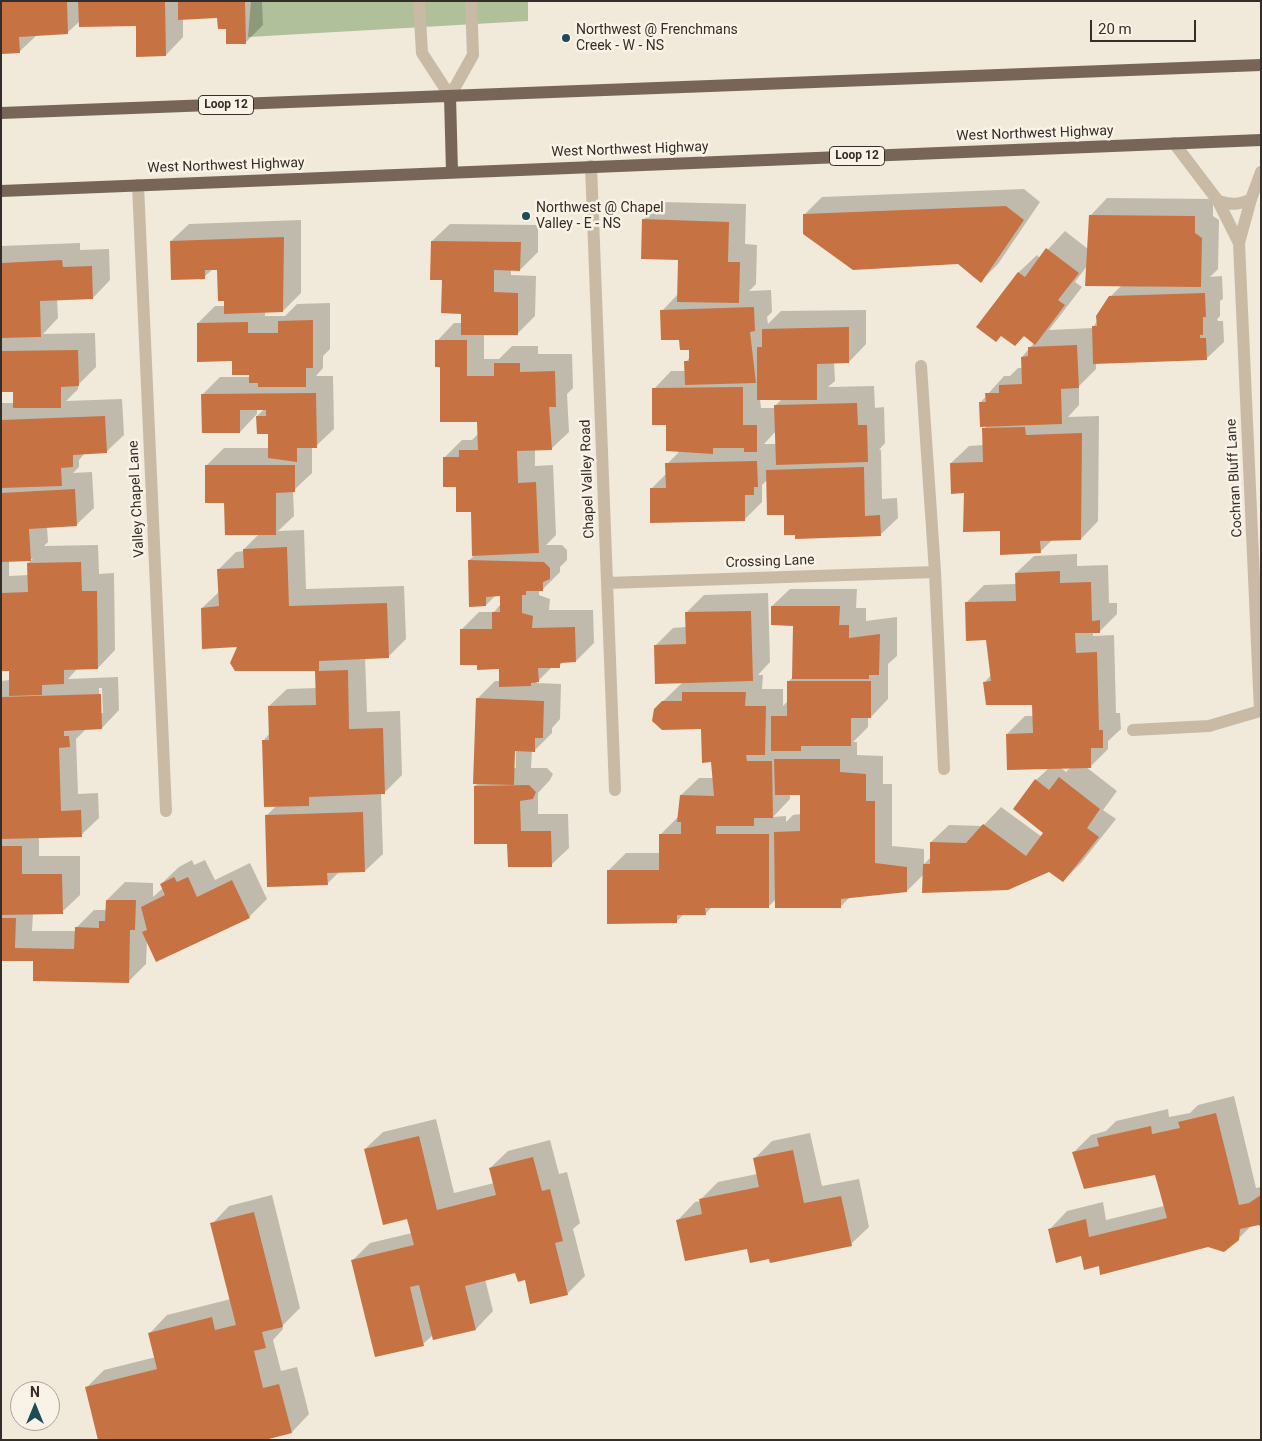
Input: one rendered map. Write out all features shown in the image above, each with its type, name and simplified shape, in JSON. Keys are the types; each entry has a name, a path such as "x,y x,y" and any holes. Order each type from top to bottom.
{"main road":[{"name":"Loop 12","path":"1,113 1261,65"},
{"path":"450,96 452,172"},
{"name":"West Northwest Highway","path":"1,191 1261,140"}],"street":[{"path":"419,1 422,53 450,96 473,55 471,1"},
{"name":"Cochran Bluff Lane","path":"1174,143 1218,201 1239,243"},
{"name":"Chapel Valley Road","path":"591,166 615,790"},
{"name":"Cochran Bluff Lane","path":"1133,730 1209,726 1260,711 1239,243 1251,199 1261,172"},
{"name":"Valley Chapel Lane","path":"138,185 166,811"},
{"path":"1218,201 1236,204 1251,199"},
{"path":"921,366 935,572 944,769"},
{"name":"Crossing Lane","path":"607,583 935,572"}],"green space":[{"path":"251,1 528,1 528,21 248,37"}],"building":[{"path":"1,1 67,1 68,34 19,37 20,53 1,54"},
{"path":"78,1 165,1 166,56 136,57 136,26 79,27"},
{"path":"178,1 245,1 246,44 226,44 226,29 218,29 217,18 178,20"},
{"path":"1006,206 1024,220 981,283 958,264 853,270 803,234 803,214"},
{"path":"1089,215 1195,216 1195,233 1202,238 1201,287 1085,286"},
{"path":"642,219 729,222 728,262 740,262 739,303 677,302 678,260 641,259"},
{"path":"284,237 283,312 224,314 224,301 218,301 217,270 205,270 205,279 171,280 170,241"},
{"path":"431,241 521,242 520,271 494,270 494,292 518,293 518,335 461,335 461,314 441,313 442,280 430,280"},
{"path":"1046,248 1079,273 1058,300 1065,305 1035,345 1024,336 1015,346 1001,336 996,342 976,327 1018,272 1025,277"},
{"path":"62,260 63,267 92,266 93,299 40,301 41,337 1,338 1,263"},
{"path":"1205,293 1206,317 1203,317 1203,335 1200,335 1200,338 1206,338 1207,360 1093,364 1092,326 1097,326 1096,316 1109,296"},
{"path":"754,307 755,331 750,332 756,383 685,385 684,361 689,361 689,350 680,350 679,340 661,340 660,310"},
{"path":"313,320 313,368 306,368 306,387 258,387 258,383 249,383 249,375 232,375 232,361 197,362 197,323 248,322 248,333 278,333 278,321"},
{"path":"849,327 849,363 817,364 817,400 757,400 757,347 762,347 762,329"},
{"path":"435,340 467,340 467,376 494,376 494,363 520,363 520,372 555,371 556,407 549,407 552,450 517,451 518,483 536,482 539,553 472,556 471,512 456,512 456,487 443,487 443,457 459,457 459,450 478,450 477,422 440,422 440,367 435,367"},
{"path":"1077,345 1079,388 1061,389 1062,424 980,427 979,402 986,402 985,393 999,393 999,385 1022,384 1021,357 1028,356 1028,347"},
{"path":"78,350 79,386 61,387 61,408 13,408 13,392 1,392 1,351"},
{"path":"743,387 743,425 757,425 757,452 744,452 744,448 713,448 713,454 666,451 666,425 652,425 652,388"},
{"path":"316,393 317,448 297,448 297,462 268,458 268,434 257,434 256,416 266,416 266,410 240,410 240,433 202,433 201,394"},
{"path":"857,403 858,425 867,425 868,462 776,465 774,405"},
{"path":"105,416 107,453 73,455 73,467 61,468 62,486 1,488 1,420"},
{"path":"1025,427 1026,435 1082,433 1081,540 1040,541 1041,553 1000,555 1000,531 963,532 964,493 951,494 950,463 983,462 982,428"},
{"path":"757,461 758,487 754,487 754,495 745,495 745,521 650,523 650,488 666,488 665,463"},
{"path":"205,465 295,465 295,492 276,493 276,535 225,535 224,503 205,503"},
{"path":"864,467 865,516 880,515 881,536 795,539 795,535 784,535 784,515 767,515 766,470"},
{"path":"75,489 77,526 29,529 31,561 1,562 1,493"},
{"path":"287,547 289,606 387,603 389,658 319,661 319,671 348,670 349,729 383,728 385,794 309,797 309,806 264,807 262,740 269,740 268,706 316,705 315,671 235,671 230,663 237,647 202,649 201,608 219,606 217,569 244,568 243,549"},
{"path":"468,560 544,562 550,568 550,579 543,582 543,591 526,591 526,595 522,595 522,613 533,616 532,628 575,627 576,662 560,663 560,668 538,668 539,682 531,683 531,686 499,687 499,669 477,670 477,665 460,665 460,629 492,629 492,612 500,612 500,596 486,597 486,606 469,607"},
{"path":"81,562 82,591 97,591 98,669 64,670 64,684 42,685 42,695 9,696 9,671 1,671 1,593 28,592 27,563"},
{"path":"1060,571 1060,583 1091,582 1092,621 1100,620 1100,633 1075,633 1076,653 1097,652 1099,730 1103,730 1103,748 1091,748 1091,768 1007,770 1006,734 1033,733 1032,705 986,705 983,682 991,681 986,640 966,641 965,602 1016,601 1015,573"},
{"path":"771,606 840,606 839,625 849,625 849,638 880,634 879,675 869,675 869,679 792,679 793,626 771,625"},
{"path":"751,611 753,681 655,684 654,645 686,644 685,612"},
{"path":"787,681 871,681 871,718 851,718 851,746 801,746 801,751 771,751 771,716 787,716"},
{"path":"682,692 746,692 745,706 766,706 765,755 746,755 747,761 772,761 773,818 754,818 754,826 716,826 716,834 769,834 769,908 705,908 706,915 677,915 677,923 607,924 607,870 659,870 659,834 681,834 681,822 677,822 680,795 714,796 711,762 702,763 701,729 662,730 652,721 654,709 662,701 682,701"},
{"path":"101,694 102,729 64,731 64,736 69,736 70,747 59,748 61,811 81,810 82,837 1,839 1,697"},
{"path":"476,698 544,701 543,738 535,738 535,752 515,751 514,785 473,784"},
{"path":"774,759 840,759 840,772 866,774 866,801 875,801 875,863 907,867 907,892 841,899 841,908 775,908 774,832 800,831 800,795 775,795"},
{"path":"1059,777 1100,809 1087,828 1099,837 1063,882 1049,872 1008,890 922,893 923,864 930,864 930,842 966,843 983,824 1026,856 1043,833 1013,809 1035,779 1049,790"},
{"path":"529,785 536,792 533,799 520,801 521,831 551,831 552,867 508,867 507,844 474,844 474,786"},
{"path":"363,812 365,872 327,873 328,885 267,887 265,815"},
{"path":"1,846 22,846 22,874 62,874 63,914 1,915"},
{"path":"174,877 177,882 188,877 197,897 232,880 250,918 156,962 142,932 147,930 141,907 165,895 160,884"},
{"path":"106,900 136,900 135,930 130,930 129,983 33,981 33,961 1,961 1,918 16,918 15,948 74,949 75,927 99,928 99,921 105,921"},
{"path":"1216,1113 1239,1205 1249,1203 1261,1195 1261,1228 1259,1225 1240,1229 1239,1240 1224,1252 1208,1247 1100,1275 1099,1266 1084,1270 1081,1256 1056,1263 1048,1229 1086,1219 1089,1237 1167,1218 1155,1175 1084,1189 1072,1152 1099,1146 1097,1138 1151,1126 1152,1134 1180,1128 1178,1122"},
{"path":"419,1136 437,1210 496,1195 489,1168 533,1157 542,1191 550,1189 563,1241 555,1243 568,1295 530,1304 525,1280 518,1282 515,1273 465,1286 476,1330 433,1340 419,1285 410,1287 424,1346 375,1357 351,1260 414,1245 407,1219 383,1225 364,1149"},
{"path":"793,1150 804,1203 841,1196 852,1246 770,1263 769,1259 750,1263 747,1249 685,1261 676,1220 702,1214 699,1199 759,1187 753,1158"},
{"path":"254,1212 283,1327 262,1332 266,1348 254,1351 263,1388 279,1384 292,1433 265,1440 98,1440 85,1387 157,1369 148,1333 212,1317 215,1330 236,1325 210,1223"}],"place":[{"name":"Northwest @ Frenchmans Creek - W - NS","path":"566,38"},
{"name":"Northwest @ Chapel Valley - E - NS","path":"526,216"}]}
